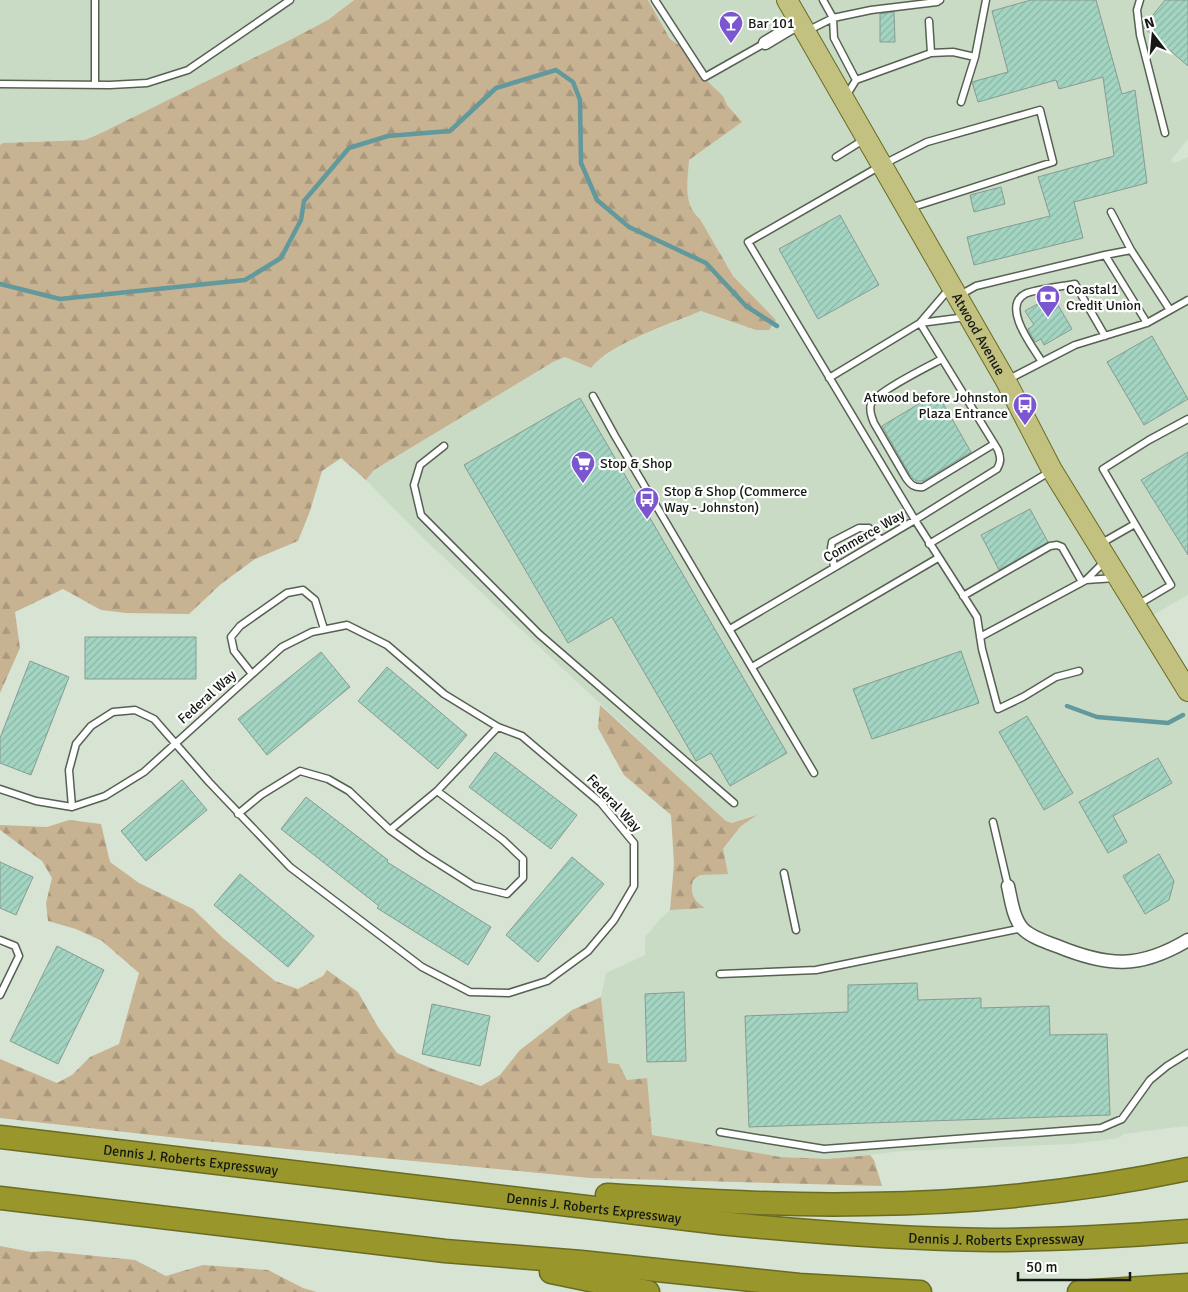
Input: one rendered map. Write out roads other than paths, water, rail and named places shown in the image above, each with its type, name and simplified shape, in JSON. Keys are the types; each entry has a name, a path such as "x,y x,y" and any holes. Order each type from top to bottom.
{"highway":[{"name":"Dennis J. Roberts Expressway","path":"0,1137 720,1223 874,1236 1028,1239 1101,1237 1188,1231"},
{"path":"365,1180 708,1201 869,1204 1010,1196 1107,1184 1188,1169"},
{"path":"0,1198 445,1251 581,1262 799,1285 920,1292"},
{"path":"445,1251 648,1292"},
{"path":"1079,1292 1188,1285"}],"main road":[{"name":"Atwood Avenue","path":"787,0 1006,381 1052,470 1188,692"}],"street":[{"path":"765,43 803,27"},
{"path":"1008,886 1014,912 1023,928 1038,938 1096,960 1127,963 1150,961 1188,940"}],"lane":[{"path":"95,0 95,85"},
{"path":"0,84 95,85 147,83 188,70 290,0"},
{"path":"655,0 705,77 765,43"},
{"path":"822,0 834,18 834,38 856,80"},
{"path":"803,27 871,10 937,2 940,0"},
{"path":"961,102 976,57 986,0"},
{"path":"1140,0 1137,10 1140,35 1165,133"},
{"path":"929,21 931,52"},
{"path":"844,99 856,80 931,52 953,52 976,57"},
{"path":"906,210 1053,162 1040,110 927,142 882,165 748,242 915,520 997,469 1001,463 1001,457 994,444 920,323"},
{"path":"836,157 866,139"},
{"path":"1111,212 1131,250 1170,310"},
{"path":"829,378 920,323 954,291 1131,250"},
{"path":"1105,255 1147,323"},
{"path":"1042,362 1017,320 1018,301 1025,294 1075,284 1105,336"},
{"path":"1006,381 1075,345 1147,323 1188,300"},
{"path":"920,323 968,316"},
{"path":"942,359 883,392 870,405 870,415 906,478 916,488 923,487 994,444"},
{"path":"593,396 814,773"},
{"path":"1135,606 1171,585 1103,469 1149,440 1188,419"},
{"path":"444,446 420,466 414,485 421,514 539,634 734,803"},
{"path":"929,544 1052,470"},
{"name":"Commerce Way","path":"730,629 915,520 977,617 980,637 998,708 1023,697 1056,677 1080,670"},
{"path":"1084,581 1103,552 1135,524"},
{"path":"834,567 830,548 832,542 859,528 869,528 881,540"},
{"path":"963,596 1050,546 1057,545 1062,547 1084,581"},
{"path":"752,667 938,558"},
{"path":"980,637 1084,581 1118,578"},
{"path":"252,674 234,651 231,637 240,626 287,593 303,590 315,600 324,629"},
{"name":"Federal Way","path":"72,808 105,796 144,772 252,674 282,647 312,632 347,625 387,645 444,694 498,727 522,736 601,804 634,843 634,886 614,920 588,951 547,981 509,993 470,992 422,967 290,867 238,814 176,743"},
{"path":"0,789 36,801 72,808 69,770 76,744 91,726 113,712 135,710 154,719 176,743"},
{"path":"390,830 437,791 498,727"},
{"path":"238,814 261,795 300,771 328,779 349,791 390,830 425,855 474,886 507,894 523,878 523,859 503,840 437,791"},
{"path":"993,822 1008,886"},
{"path":"784,873 796,930"},
{"path":"720,974 816,970 1023,928"},
{"path":"0,940 15,946 20,956 0,996"},
{"path":"720,1132 824,1149 1101,1128 1122,1119 1150,1080 1167,1066 1188,1053"}],"waterway":[{"path":"0,284 60,299 245,280 281,258 301,220 304,201 349,148 388,136 450,131 496,88 556,70 573,82 580,100 581,163 597,200 629,227 706,263 746,306 777,326"},
{"path":"1067,706 1097,717 1168,723 1183,715"}],"place":[{"name":"Bar 101","path":"731,44"},
{"name":"Coastal1 Credit Union","path":"1048,318"},
{"name":"Atwood before Johnston Plaza Entrance","path":"1025,426"},
{"name":"Stop & Shop","path":"583,484"},
{"name":"Stop & Shop (Commerce Way - Johnston)","path":"647,520"}]}
